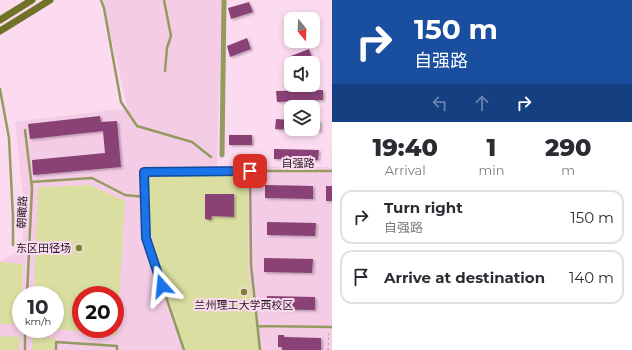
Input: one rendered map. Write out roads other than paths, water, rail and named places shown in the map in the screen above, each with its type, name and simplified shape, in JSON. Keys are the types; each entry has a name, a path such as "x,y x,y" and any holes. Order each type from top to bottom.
{"main road":[{"path":"0,20 32,0"},
{"path":"0,32 50,0"}],"street":[{"path":"222,155 224,0"}],"lane":[{"path":"101,0 104,8 121,102 138,126 192,142 211,157"},
{"path":"164,0 171,36 167,48 165,71"},
{"path":"0,89 9,138 13,245"},
{"name":"朝瞰路","path":"25,130 31,182 27,286"},
{"path":"250,171 251,265 260,350"},
{"name":"自强路","path":"145,197 144,172 332,171"},
{"path":"31,182 92,178 125,195 145,197 146,238 184,350"},
{"path":"257,326 331,327"},
{"path":"25,350 26,338"},
{"path":"56,350 56,342 118,346 117,350"}],"place":[{"name":"东区田径场","path":"79,248"},
{"name":"兰州理工大学西校区","path":"244,292"}]}
